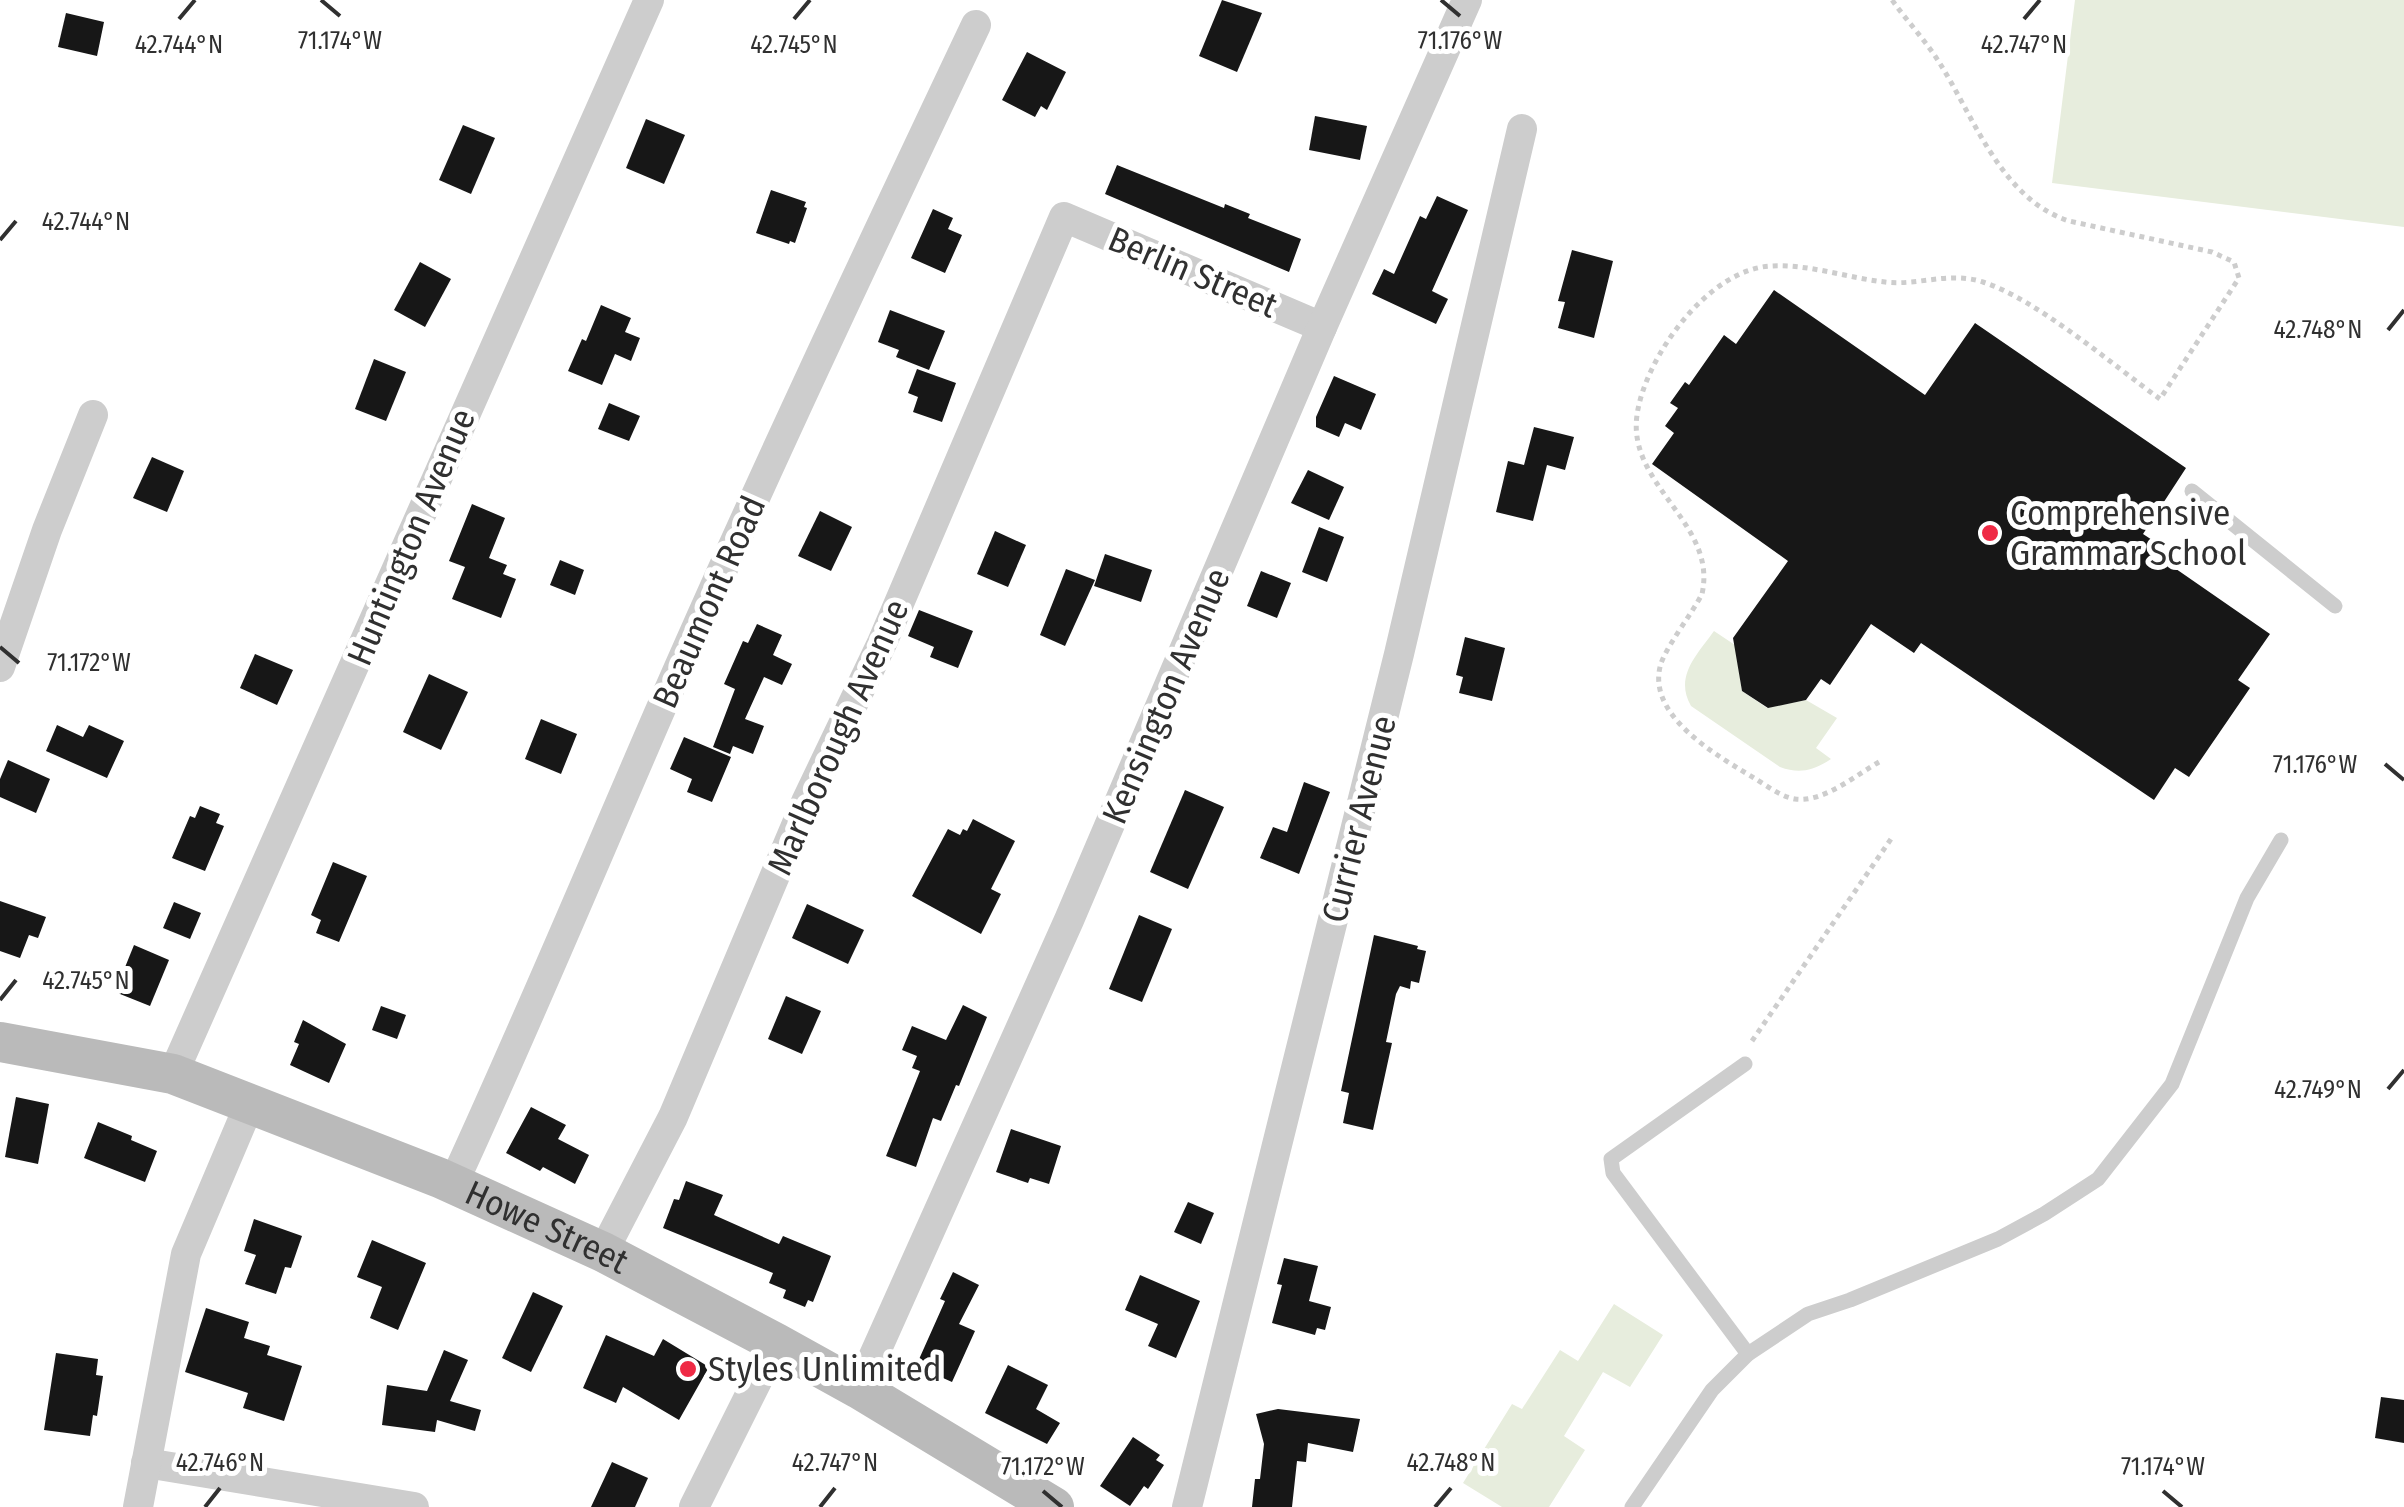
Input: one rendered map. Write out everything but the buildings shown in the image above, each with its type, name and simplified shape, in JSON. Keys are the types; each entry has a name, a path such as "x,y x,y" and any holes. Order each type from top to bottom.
{"main road":[{"name":"Howe Street","path":"0,1042 173,1074 453,1184 603,1252 776,1343 859,1389 1045,1504"}],"street":[{"name":"Huntington Avenue","path":"173,1074 649,0"},
{"name":"Kensington Avenue","path":"859,1389 1085,884 1322,326 1467,0"},
{"name":"Beaumont Road","path":"453,1184 796,404 976,25"},
{"name":"Currier Avenue","path":"1187,1507 1400,654 1522,129"},
{"name":"Berlin Street","path":"1064,218 1322,326"},
{"name":"Marlborough Avenue","path":"603,1252 673,1117 806,802 882,643 1064,218"},
{"path":"0,667 47,530 93,414"},
{"path":"138,1507 186,1254 250,1103"},
{"path":"694,1507 776,1343"},
{"path":"146,1463 414,1507"}],"lane":[{"path":"2192,490 2335,606"},
{"path":"1632,1507 1712,1390 1748,1354 1808,1314 1867,1294 1998,1239 2098,1179 2172,1084 2247,898 2281,840"},
{"path":"1745,1064 1611,1158 1613,1174 1748,1354"}],"path":[{"path":"1879,762 1814,798 1795,799 1692,738 1671,714 1659,668 1688,622 1705,580 1697,542 1652,482 1640,451 1637,416 1652,372 1686,318 1715,288 1738,275 1769,266 1890,283 1956,276 2003,290 2160,399 2238,278 2234,262 2212,252 2069,221 2054,216 2023,193 1991,154 1938,60 1892,0"},
{"path":"1752,1042 1891,840"}],"green space":[{"path":"2075,0 2404,0 2404,227 2052,183"},
{"path":"1714,631 1735,645 1742,691 1767,708 1806,700 1837,718 1816,748 1831,759 1806,770 1780,767 1691,706 1686,695 1686,675"},
{"path":"1614,1304 1663,1335 1630,1387 1603,1372 1564,1436 1585,1450 1549,1507 1502,1507 1463,1483 1512,1404 1522,1409 1560,1350 1578,1361"}],"place":[{"name":"Comprehensive Grammar School","path":"1990,533"},
{"name":"Styles Unlimited","path":"688,1369"}]}
